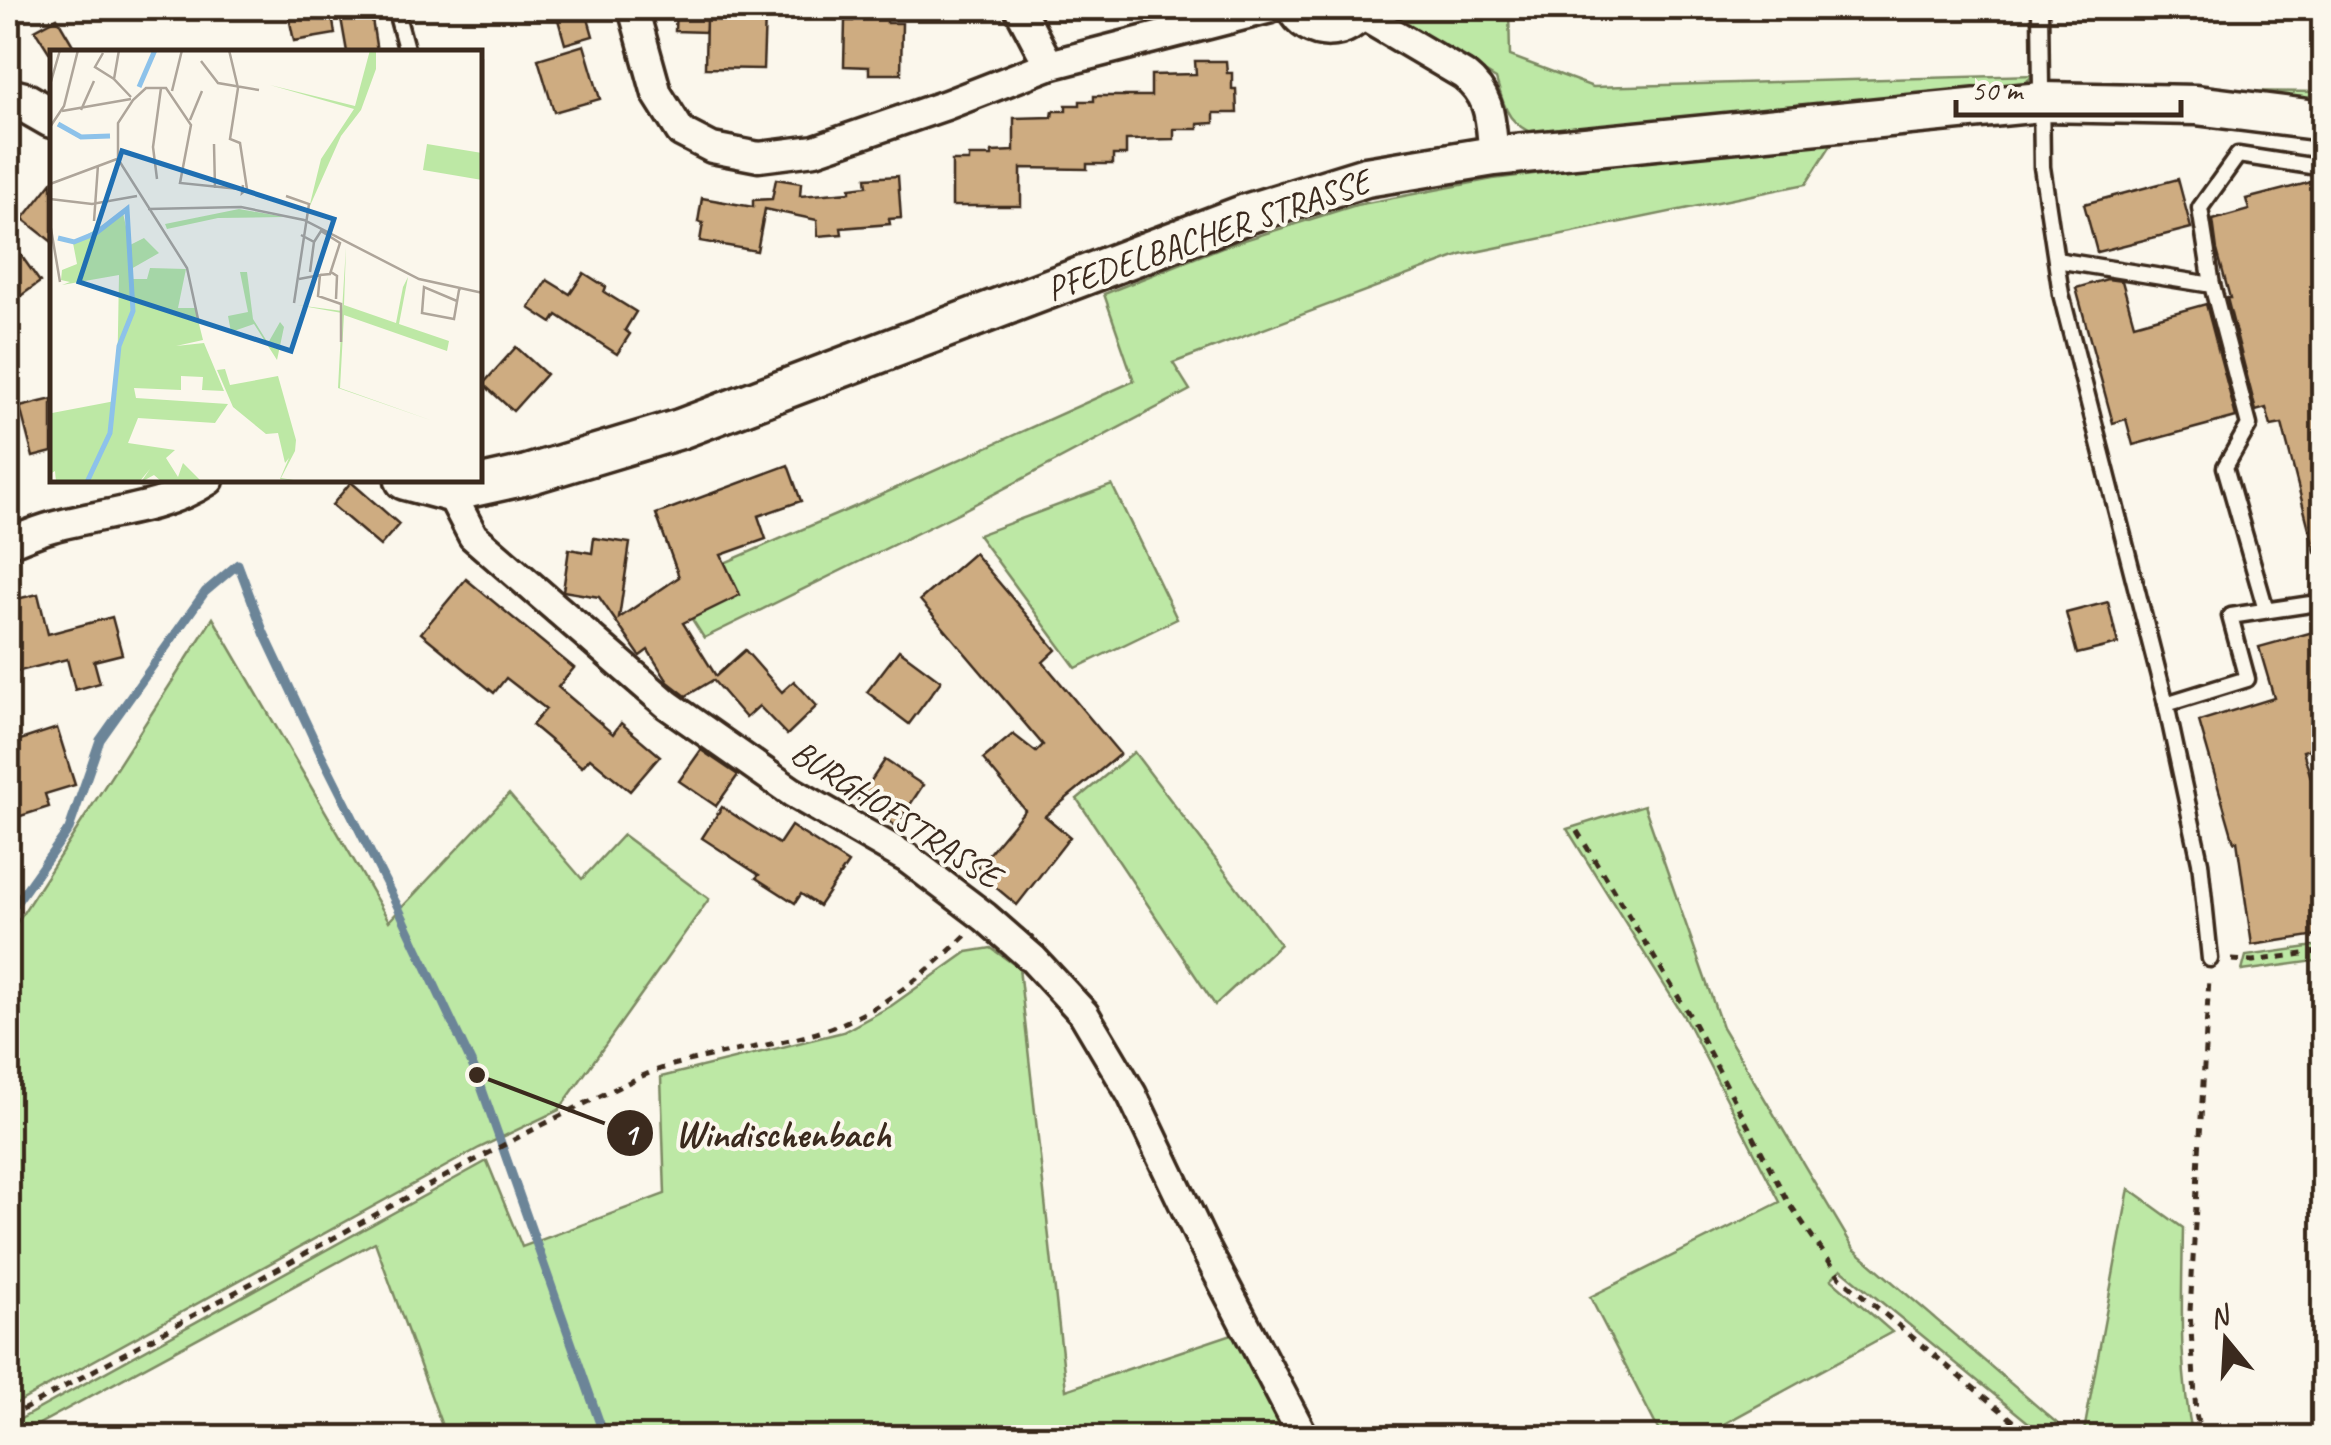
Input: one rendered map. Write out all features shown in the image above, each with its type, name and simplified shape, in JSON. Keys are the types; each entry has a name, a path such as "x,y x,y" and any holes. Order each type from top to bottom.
{"street":[{"path":"633,8 657,94 681,132 712,148 759,157 816,150 1049,66 1272,8"},
{"path":"1019,8 1049,66"},
{"path":"1291,8 1308,27 1322,32 1352,26 1364,11 1464,75 1478,86 1487,103 1494,156"},
{"path":"8,98 50,117"},
{"name":"PFEDELBACHER STRASSE","path":"413,482 450,492 527,475 680,429 1263,209 1366,177 1494,156 2041,102 2196,104 2324,121"},
{"path":"8,543 52,527 160,502 206,482"},
{"name":"BURGHOFSTRASSE","path":"450,492 473,536 668,704 792,792 907,858 986,916 1084,1014 1132,1095 1205,1248 1300,1430"}],"lane":[{"path":"395,8 406,50"},
{"path":"2040,8 2042,167 2060,294 2166,704 2200,862 2210,959"},
{"path":"2266,610 2225,467 2249,424 2212,285 2200,208 2238,155 2324,168"},
{"path":"2056,260 2212,285"},
{"path":"2166,704 2247,679 2230,616 2324,602"}],"path":[{"path":"1577,831 1690,1016 1786,1200 1840,1277 2034,1438"},
{"path":"8,1418 482,1156 645,1075 839,1026 887,1002 986,916"},
{"path":"2202,1438 2196,1414 2190,1312 2210,959 2253,961 2324,950"}],"green space":[{"path":"1392,8 1509,8 1510,56 1593,87 2034,75 2014,92 1540,137 1509,115 1496,79 1391,15"},
{"path":"2197,91 2323,92 2323,102"},
{"path":"1836,137 1806,184 1461,255 1173,363 1190,390 960,512 704,638 671,586 1134,381 1104,294 1222,247 1356,205 1493,179"},
{"path":"1112,485 1177,619 1076,668 978,535"},
{"path":"213,618 389,921 509,794 582,879 623,835 709,899 559,1110 479,1148 8,1408 8,930 16,924"},
{"path":"1134,752 1280,944 1215,1005 1077,799"},
{"path":"1644,805 1722,1027 1854,1249 2073,1437 2046,1437 1841,1269 1831,1279 1892,1332 1700,1437 1662,1437 1590,1297 1780,1202 1686,1020 1567,829"},
{"path":"2323,945 2323,960 2242,971 2246,956"},
{"path":"991,948 1019,968 1066,1390 1238,1332 1298,1437 446,1437 375,1242 15,1437 8,1437 8,1426 487,1161 522,1247 665,1194 661,1077 843,1032 891,1006 967,952"},
{"path":"2129,1189 2183,1228 2183,1359 2193,1437 2083,1437"}],"building":[{"path":"287,8 331,8 335,34 294,41"},
{"path":"585,8 593,36 565,44 557,16"},
{"path":"676,8 707,8 706,32 675,31"},
{"path":"371,13 377,50 347,50 341,18"},
{"path":"853,13 887,13 887,23 902,23 901,74 869,74 869,67 844,66 845,21 853,21"},
{"path":"706,14 765,15 763,69 705,68"},
{"path":"57,18 76,50 49,52 35,30"},
{"path":"584,45 600,99 554,112 538,59"},
{"path":"1195,61 1226,61 1227,73 1232,73 1232,89 1236,89 1237,113 1214,113 1214,123 1198,124 1198,129 1174,129 1174,139 1126,140 1126,155 1113,155 1113,164 1087,164 1087,169 1021,168 1021,206 952,206 952,161 1014,151 1014,118 1052,117 1053,111 1066,111 1066,105 1080,105 1080,101 1094,101 1094,96 1151,96 1151,75 1196,74"},
{"path":"898,176 901,218 889,219 890,224 841,228 842,234 818,236 817,220 765,209 757,251 700,241 702,198 753,207 753,200 772,199 776,179 801,183 800,196 850,192 850,188 867,186 866,178"},
{"path":"2178,179 2191,228 2097,252 2084,204"},
{"path":"2319,180 2324,197 2324,551 2315,552 2282,424 2271,426 2266,408 2256,411 2227,298 2213,220 2249,210 2246,199"},
{"path":"50,185 50,240 23,219"},
{"path":"8,237 40,282 8,305"},
{"path":"584,273 606,287 604,292 636,312 625,330 630,334 617,354 557,315 552,323 529,308 547,280 570,294"},
{"path":"2107,279 2122,281 2134,324 2206,304 2236,417 2133,445 2126,419 2113,423 2076,288"},
{"path":"516,347 546,374 513,411 483,384"},
{"path":"50,400 50,453 33,457 20,407"},
{"path":"788,465 801,501 758,516 766,539 721,555 740,595 683,623 716,676 745,650 782,692 794,681 817,706 787,735 759,706 746,718 713,680 686,696 668,682 648,650 640,656 599,597 563,591 569,549 592,553 594,538 630,543 619,618 679,577 656,514"},
{"path":"351,482 399,524 380,546 332,505"},
{"path":"974,553 1056,650 1043,662 1120,754 1045,816 1070,837 1017,905 975,870 1025,810 983,759 1013,734 1036,752 1043,745 920,600"},
{"path":"466,579 574,668 558,687 613,734 621,723 660,756 630,791 590,758 582,767 532,725 546,709 506,678 494,693 421,633"},
{"path":"38,594 48,634 112,617 122,654 94,661 100,683 75,690 67,659 8,674 8,601"},
{"path":"2108,602 2118,644 2077,654 2066,613"},
{"path":"2324,629 2324,745 2303,751 2324,822 2324,934 2252,945 2237,841 2234,842 2199,721 2274,698 2259,647"},
{"path":"899,650 941,681 909,724 867,692"},
{"path":"57,728 75,785 45,794 49,807 8,820 8,744"},
{"path":"701,750 738,775 716,806 679,781"},
{"path":"885,760 923,785 896,826 858,800"},
{"path":"722,807 779,844 791,826 848,863 819,906 801,894 795,903 702,838"}],"waterway":[{"path":"8,912 69,829 100,740 205,592 238,564 264,633 477,1075 605,1438"}],"place":[{"name":"Windischenbach","path":"477,1075"}]}
